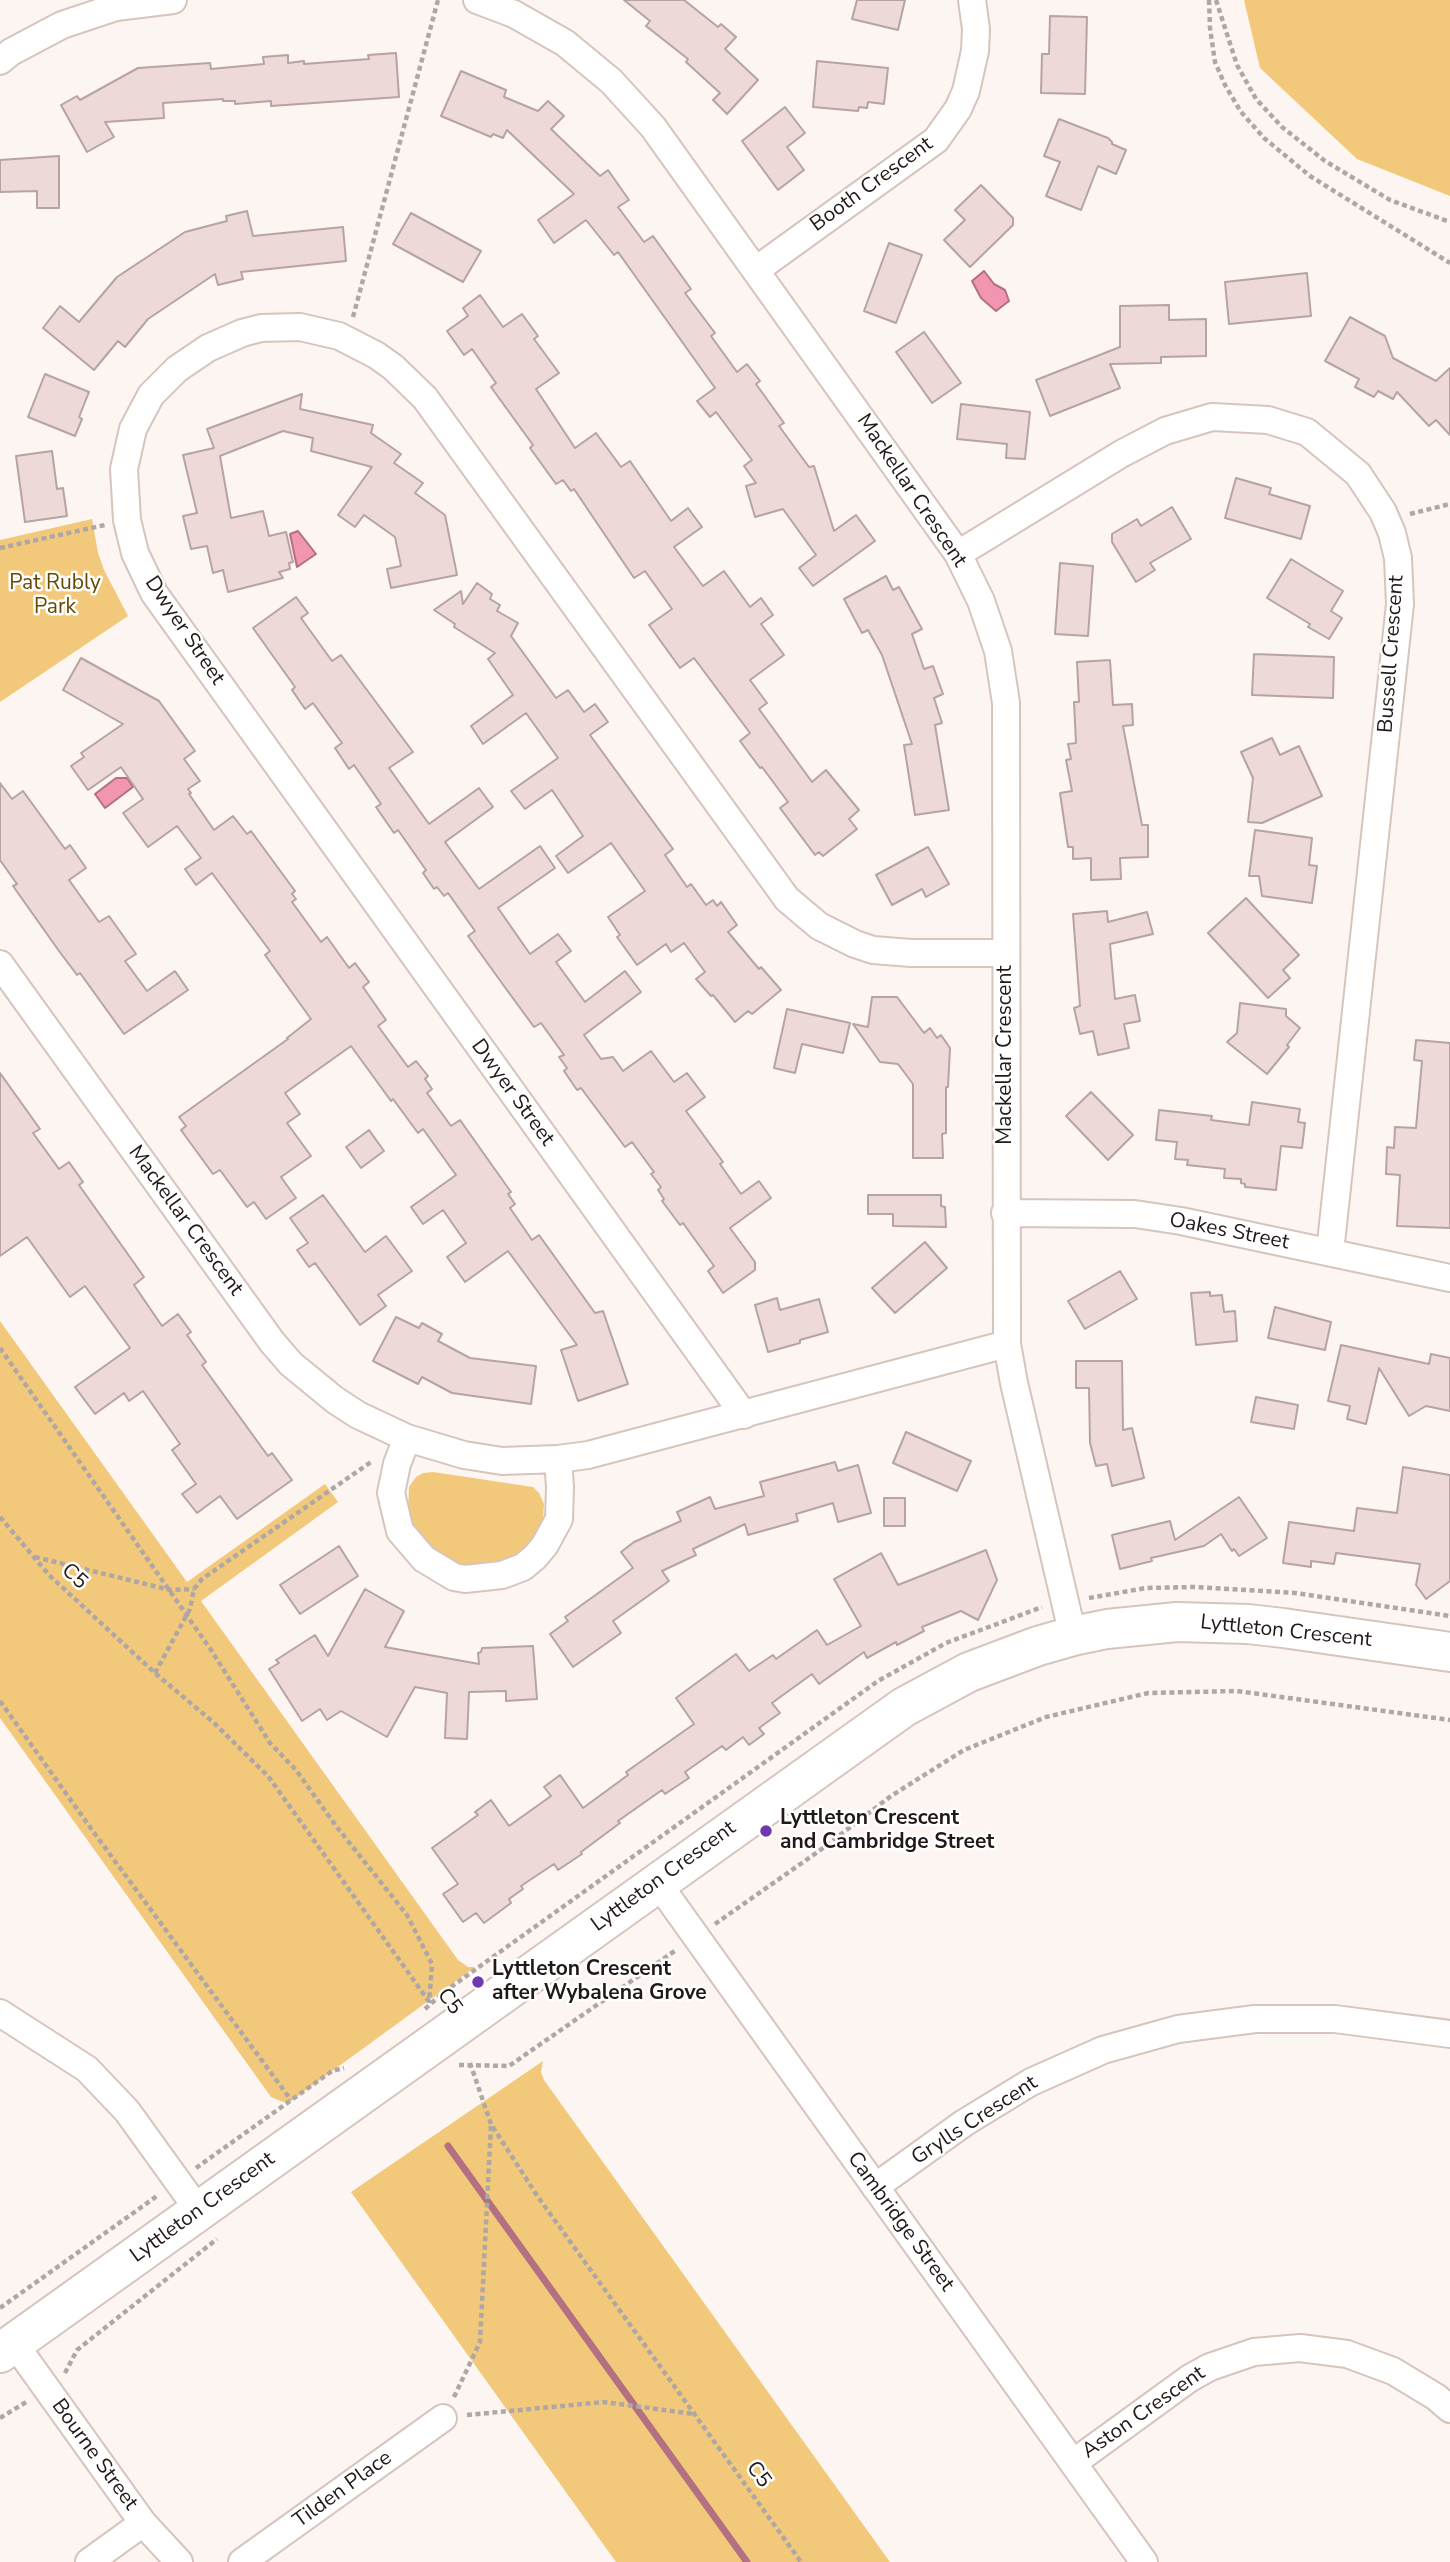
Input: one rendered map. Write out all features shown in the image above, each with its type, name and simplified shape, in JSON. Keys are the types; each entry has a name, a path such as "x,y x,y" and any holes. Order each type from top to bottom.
{"street":[{"path":"0,61 11,52 62,25 116,7 144,1 173,0"},
{"name":"Mackellar Crescent","path":"477,0 514,14 565,43 611,81 653,127 958,554 982,601 998,651 1006,703 1007,1344 1073,1636"},
{"name":"Booth Crescent","path":"756,270 936,140 958,109 966,91 975,51 976,29 972,0"},
{"name":"Dwyer Street","path":"744,1415 154,593 135,554 127,520 124,469 134,429 151,396 177,369 208,348 261,328 300,327 347,340 393,367 425,398 787,899 819,926 873,950 911,953 1006,953"},
{"name":"Bussell Crescent","path":"958,554 1121,454 1165,431 1212,417 1268,420 1307,432 1358,474 1387,521 1398,558 1400,604 1330,1252"},
{"name":"Mackellar Crescent","path":"0,964 272,1342 291,1364 335,1400 358,1415 407,1438 464,1455 489,1459 558,1460 588,1455 744,1415 1007,1344"},
{"name":"Oakes Street","path":"1005,1213 1135,1214 1181,1221 1450,1278"},
{"path":"407,1438 397,1464 391,1493 400,1531 424,1559 454,1577 466,1579 502,1575 523,1567 545,1545 559,1519 561,1487 558,1460"},
{"name":"Lyttleton Crescent","path":"7,2348 213,2221 437,2037 904,1707 969,1672 1073,1636 1107,1629 1177,1622 1248,1624 1450,1652"},
{"name":"Cambridge Street","path":"657,1882 1144,2562"},
{"path":"0,2012 87,2069 128,2111 213,2221"},
{"name":"Grylls Crescent","path":"875,2187 964,2123 1031,2082 1102,2050 1178,2029 1255,2019 1335,2019 1450,2035"},
{"name":"Aston Crescent","path":"1073,2463 1190,2378 1210,2367 1254,2352 1300,2347 1347,2354 1393,2371 1450,2409"},
{"name":"Bourne Street","path":"7,2348 47,2390 143,2524 179,2562"},
{"name":"Tilden Place","path":"242,2562 443,2418"},
{"path":"89,2562 143,2524"}],"path":[{"path":"347,340 439,0"},
{"path":"1209,0 1215,62 1224,85 1241,113 1264,138 1310,176 1450,263"},
{"path":"1216,0 1237,65 1256,99 1282,127 1325,161 1390,200 1450,222"},
{"path":"1387,521 1450,503"},
{"path":"0,548 127,520"},
{"path":"0,1348 170,1590 250,1708 270,1743 296,1770 407,1915 432,1964 437,2037 471,2064 509,2066 819,1851 891,1796 964,1750 1046,1717 1148,1693 1237,1691 1450,1720"},
{"path":"155,1673 186,1614 194,1589 202,1578 407,1438"},
{"name":"C5","path":"0,1517 49,1575 155,1673 213,1722 268,1776 437,2037 471,2064 491,2124 538,2197 800,2562"},
{"path":"33,1556 170,1590 194,1589"},
{"path":"437,2037 878,1681 946,1643 1043,1606 1045,1601"},
{"path":"0,1701 94,1834 291,2100"},
{"path":"443,2418 480,2342 491,2124"},
{"path":"0,2418 47,2390 63,2377 77,2350 213,2221"},
{"path":"443,2418 604,2402 694,2414"}],"green space":[{"path":"1244,0 1450,0 1450,196 1357,159 1260,68"},
{"name":"Pat Rubly Park","path":"92,519 104,570 128,616 0,702 0,540"},
{"path":"0,1321 187,1582 325,1484 338,1502 201,1601 458,1960 468,1967 475,1967 291,2101 283,2102 271,2097 0,1718"},
{"path":"433,1472 533,1487 544,1504 543,1518 532,1540 520,1553 505,1563 469,1569 441,1560 413,1528 408,1511 409,1487 416,1477"},
{"path":"543,2061 541,2072 544,2080 890,2562 616,2562 351,2192"}],"shaded area":[{"path":"984,271 994,284 1005,290 1009,301 996,311 981,298 972,281"},
{"path":"298,531 316,554 297,567 290,534"},
{"path":"116,778 127,778 133,787 105,808 95,794"}],"building":[{"path":"624,0 684,0 718,27 721,24 736,37 725,49 758,80 727,114 713,100 720,93 686,62 688,59 646,26 650,21"},
{"path":"857,0 905,0 898,30 852,19"},
{"path":"1050,16 1087,17 1085,94 1041,93 1042,54 1049,54"},
{"path":"396,53 399,97 271,106 271,101 235,104 235,101 223,99 163,103 164,118 105,122 114,137 87,152 61,105 77,96 80,100 138,68 210,63 211,69 264,64 263,57 288,55 288,63 304,61 304,64 369,59 368,55"},
{"path":"817,61 888,68 884,104 868,102 867,108 859,107 858,111 813,107"},
{"path":"461,71 506,90 504,97 538,111 548,101 564,116 551,129 600,176 608,170 629,200 618,207 644,242 653,236 691,289 685,293 715,333 711,336 737,372 747,364 760,381 756,384 784,423 779,426 809,467 814,466 834,531 856,515 875,541 813,586 799,568 816,555 783,509 755,517 746,486 756,483 744,466 752,460 716,412 710,417 697,401 715,388 618,252 614,255 586,220 554,243 538,220 574,194 507,130 503,138 493,134 491,137 441,116"},
{"path":"785,107 805,133 787,147 804,170 778,190 742,141"},
{"path":"1059,119 1108,138 1112,144 1126,150 1116,174 1098,166 1081,210 1046,196 1060,162 1044,156"},
{"path":"59,156 59,208 37,208 37,191 0,192 0,160"},
{"path":"981,185 1013,218 1013,225 970,267 944,240 965,220 955,210"},
{"path":"247,211 253,236 343,227 346,261 241,272 243,279 218,285 215,274 148,319 125,347 118,341 94,370 43,328 60,306 79,322 117,277 185,232 227,221 226,216"},
{"path":"411,213 481,251 463,282 393,244"},
{"path":"889,243 922,255 896,323 864,311"},
{"path":"1307,273 1311,316 1229,324 1225,282"},
{"path":"480,295 503,327 522,314 538,336 534,339 559,373 536,389 575,448 596,433 621,467 630,461 671,521 688,508 702,527 674,547 703,586 724,571 750,607 761,598 773,615 761,624 784,655 750,680 767,703 759,709 812,782 826,770 859,810 849,819 857,829 823,856 819,852 815,855 780,808 788,802 740,741 750,733 694,658 680,668 649,625 672,609 645,571 634,578 574,489 571,491 563,480 556,484 530,448 533,445 491,387 496,383 472,349 464,355 447,331 468,316 463,308"},
{"path":"1169,305 1169,320 1206,319 1206,356 1161,357 1161,363 1110,364 1120,388 1050,416 1036,380 1120,347 1120,306"},
{"path":"1350,317 1385,336 1393,358 1436,381 1450,368 1450,435 1436,420 1429,426 1397,392 1393,399 1378,391 1374,397 1355,387 1359,379 1325,361"},
{"path":"924,332 961,383 932,403 896,352"},
{"path":"45,374 89,392 75,436 28,417"},
{"path":"302,394 300,409 373,425 371,433 401,454 394,463 423,483 415,493 445,515 457,575 391,588 387,569 401,566 395,537 364,515 355,527 338,515 372,467 311,451 313,438 283,431 220,456 231,518 263,511 269,536 286,532 293,562 289,563 290,569 279,572 283,578 228,592 223,570 213,573 207,546 191,549 183,516 197,513 183,455 214,448 207,429"},
{"path":"961,404 1030,412 1025,459 1006,458 1007,444 957,439"},
{"path":"52,451 57,489 63,488 67,516 25,522 16,456"},
{"path":"1236,478 1271,488 1269,494 1310,506 1301,539 1225,518"},
{"path":"1172,507 1191,539 1150,563 1155,570 1136,582 1112,542 1112,534 1137,519 1141,526"},
{"path":"1291,559 1343,591 1331,611 1342,618 1329,639 1267,598"},
{"path":"1060,563 1093,566 1088,636 1055,634"},
{"path":"886,576 893,590 899,587 922,629 912,634 924,669 933,666 943,694 934,698 942,723 935,725 949,810 915,815 904,745 912,744 882,655 868,630 862,633 844,599"},
{"path":"477,583 492,594 490,599 500,605 497,611 518,623 511,636 556,698 568,690 584,712 595,704 608,722 590,735 673,849 665,855 687,887 691,884 706,905 713,900 717,906 721,902 737,925 728,932 781,990 752,1014 748,1011 735,1022 696,979 705,972 684,943 671,952 666,944 637,965 617,937 620,935 608,917 645,891 611,843 568,873 556,856 583,836 552,790 525,809 511,791 558,758 526,713 483,744 471,726 513,695 488,659 495,653 454,627 455,624 434,610 461,591 463,604"},
{"path":"296,597 308,613 301,618 332,661 341,655 413,752 389,768 429,824 479,788 493,807 445,842 479,889 540,846 555,868 498,908 530,954 558,934 571,951 556,962 585,1002 625,971 641,992 584,1035 601,1059 613,1057 623,1071 651,1051 674,1082 687,1073 705,1097 686,1111 723,1162 720,1164 741,1194 759,1181 771,1198 730,1228 755,1262 755,1270 723,1293 708,1271 714,1266 683,1223 680,1225 662,1201 664,1199 658,1190 661,1187 651,1174 654,1172 632,1142 625,1147 581,1088 577,1090 564,1071 567,1068 559,1057 564,1055 541,1023 534,1027 504,986 468,936 475,931 448,893 444,896 437,887 434,889 423,873 426,870 398,830 394,833 376,807 381,804 354,765 349,769 335,748 342,743 313,703 305,709 292,690 295,687 253,628"},
{"path":"1254,654 1334,657 1333,698 1252,695"},
{"path":"81,658 159,701 195,751 184,759 200,781 188,789 191,793 189,794 214,830 233,816 247,834 251,831 295,891 292,894 296,899 292,902 321,942 327,937 349,968 355,963 369,982 363,987 386,1020 378,1026 408,1067 416,1061 428,1076 425,1079 432,1089 427,1093 451,1126 460,1120 511,1192 508,1194 515,1204 510,1208 532,1240 539,1235 595,1313 603,1311 628,1384 578,1401 561,1350 577,1345 508,1251 465,1282 447,1257 466,1243 443,1210 423,1224 411,1207 456,1175 423,1129 418,1133 393,1099 391,1101 351,1046 285,1093 300,1114 287,1123 311,1156 281,1177 296,1198 266,1219 254,1202 247,1207 220,1170 213,1174 181,1130 186,1126 179,1117 288,1039 311,1019 265,955 270,951 212,873 196,885 185,869 201,858 177,826 148,847 123,813 143,799 121,767 88,790 71,766 84,757 81,753 123,724 63,690"},
{"path":"1110,660 1113,705 1132,704 1133,725 1123,726 1142,825 1148,825 1148,857 1120,858 1121,879 1091,880 1091,858 1073,859 1073,847 1068,847 1060,793 1072,791 1066,760 1071,759 1068,744 1076,743 1074,702 1079,702 1077,662"},
{"path":"1272,738 1280,755 1299,746 1322,796 1262,823 1248,822 1253,778 1241,752"},
{"path":"0,783 12,799 23,791 65,849 70,845 86,868 69,880 99,922 109,916 136,954 125,961 147,991 175,971 188,990 124,1034 80,973 77,975 59,951 13,886 17,884 0,860"},
{"path":"1255,830 1312,838 1309,865 1317,866 1312,903 1262,896 1259,876 1249,876"},
{"path":"928,847 949,884 926,897 922,889 892,905 876,875"},
{"path":"1246,898 1299,955 1283,970 1290,978 1268,998 1208,933"},
{"path":"1107,911 1108,922 1147,912 1153,934 1110,944 1115,999 1135,995 1140,1021 1124,1024 1129,1048 1098,1055 1093,1031 1080,1034 1074,1008 1080,1006 1073,914"},
{"path":"872,997 897,997 924,1033 930,1028 937,1038 941,1035 950,1048 946,1087 946,1133 942,1134 943,1158 913,1158 913,1084 898,1064 880,1062 853,1024 868,1027"},
{"path":"1240,1003 1286,1009 1286,1016 1300,1028 1287,1045 1289,1047 1267,1074 1227,1042 1237,1033"},
{"path":"787,1009 850,1023 843,1053 802,1044 795,1073 774,1068"},
{"path":"1416,1040 1450,1043 1450,1228 1397,1226 1400,1175 1386,1174 1387,1147 1394,1148 1395,1127 1416,1128 1422,1061 1414,1060"},
{"path":"0,1073 40,1129 33,1133 59,1169 69,1162 83,1182 79,1185 144,1277 134,1285 162,1326 178,1314 191,1332 187,1335 206,1362 202,1365 268,1456 272,1453 292,1480 237,1519 220,1496 197,1513 182,1494 196,1484 172,1450 180,1444 143,1391 129,1401 124,1393 95,1414 75,1387 130,1348 85,1286 70,1297 27,1237 0,1256"},
{"path":"1091,1092 1133,1135 1108,1160 1066,1116"},
{"path":"1252,1102 1300,1109 1298,1122 1305,1123 1302,1148 1281,1146 1276,1190 1245,1187 1241,1179 1224,1178 1225,1169 1187,1165 1188,1160 1175,1159 1177,1142 1156,1140 1159,1110 1212,1116 1211,1120 1249,1125"},
{"path":"369,1130 384,1151 361,1168 346,1147"},
{"path":"323,1195 365,1252 386,1236 412,1271 378,1295 386,1306 360,1325 315,1263 309,1267 297,1250 308,1243 290,1218"},
{"path":"868,1195 941,1195 946,1227 893,1226 893,1214 868,1214"},
{"path":"925,1242 947,1268 895,1313 872,1288"},
{"path":"1120,1271 1137,1299 1085,1329 1068,1301"},
{"path":"1210,1292 1210,1296 1222,1295 1224,1312 1235,1311 1237,1341 1196,1345 1191,1293"},
{"path":"777,1298 780,1310 819,1299 828,1332 768,1352 755,1305"},
{"path":"1275,1307 1331,1322 1325,1350 1268,1338"},
{"path":"396,1317 419,1328 422,1323 442,1334 438,1341 470,1358 536,1366 531,1404 452,1393 422,1377 418,1384 373,1361"},
{"path":"1341,1345 1429,1364 1431,1354 1450,1358 1450,1411 1426,1406 1409,1416 1379,1368 1366,1424 1347,1419 1350,1406 1328,1401"},
{"path":"1076,1361 1122,1361 1123,1430 1132,1428 1144,1478 1112,1486 1107,1464 1096,1466 1090,1443 1089,1388 1076,1388"},
{"path":"1256,1397 1298,1405 1294,1429 1251,1422"},
{"path":"906,1432 971,1461 957,1491 893,1463"},
{"path":"835,1462 838,1471 858,1465 871,1513 838,1522 833,1503 796,1514 798,1521 748,1535 745,1524 693,1549 696,1555 662,1571 669,1581 613,1621 621,1633 573,1667 550,1634 568,1621 565,1617 633,1568 621,1552 634,1542 681,1521 677,1512 710,1497 715,1509 764,1496 760,1482"},
{"path":"1403,1467 1450,1475 1450,1581 1426,1599 1416,1585 1420,1564 1336,1553 1334,1564 1311,1561 1311,1567 1283,1563 1289,1522 1354,1531 1357,1508 1397,1513"},
{"path":"1239,1497 1267,1538 1239,1556 1234,1549 1232,1551 1221,1534 1204,1546 1151,1558 1152,1561 1120,1569 1112,1535 1170,1521 1175,1540"},
{"path":"884,1498 905,1498 905,1526 884,1526"},
{"path":"339,1546 358,1576 300,1614 280,1585"},
{"path":"986,1550 997,1580 978,1620 961,1611 922,1627 924,1631 867,1658 864,1652 819,1684 812,1674 772,1703 780,1713 759,1728 764,1734 749,1745 743,1737 726,1750 722,1746 685,1772 689,1778 665,1794 662,1790 618,1821 620,1823 581,1852 582,1854 558,1870 554,1864 521,1886 523,1889 509,1899 511,1903 484,1923 476,1913 463,1922 443,1894 458,1884 432,1848 478,1815 475,1812 491,1800 509,1826 551,1796 544,1787 560,1775 583,1808 628,1775 626,1772 694,1724 676,1698 736,1654 749,1671 773,1655 776,1659 817,1630 827,1645 861,1626 834,1579 881,1553 898,1585"},
{"path":"365,1589 404,1611 385,1647 479,1664 478,1653 482,1648 533,1646 537,1699 506,1701 506,1691 469,1692 467,1739 445,1738 447,1693 415,1687 387,1737 341,1711 327,1720 320,1709 302,1721 269,1669 279,1663 276,1660 315,1635 328,1656"}],"waterway":[{"path":"448,2146 747,2562"}],"place":[{"name":"Lyttleton Crescent and Cambridge Street","path":"766,1831"},
{"name":"Lyttleton Crescent after Wybalena Grove","path":"478,1982"}]}
